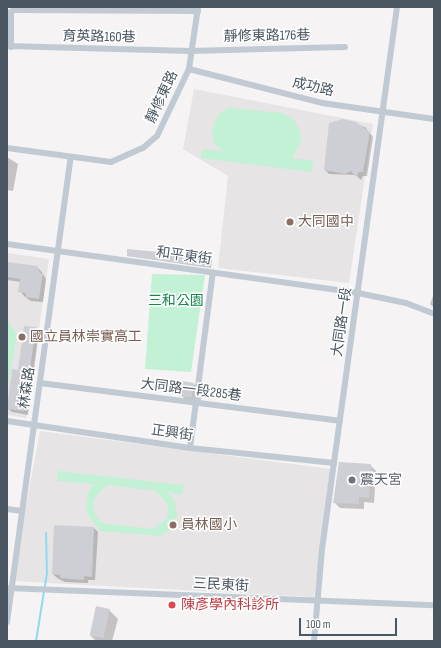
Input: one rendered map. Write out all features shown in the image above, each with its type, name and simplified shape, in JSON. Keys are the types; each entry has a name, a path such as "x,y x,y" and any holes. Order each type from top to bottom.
{"street":[{"name":"大同路一段","path":"314,641 334,463 397,7"},
{"path":"9,46 11,12 14,10 198,9"},
{"name":"靜修東路","path":"7,148 111,162 143,148 157,136 189,69 190,51 198,9"},
{"name":"育英路160巷","path":"9,46 190,51"},
{"name":"靜修東路176巷","path":"190,51 345,47"},
{"name":"成功路","path":"189,69 322,103 383,113 434,119"},
{"name":"林森路","path":"7,622 9,588 22,512 71,157"},
{"name":"和平東街","path":"7,244 358,293 406,303 434,314"},
{"path":"190,448 213,272"},
{"name":"大同路一段285巷","path":"40,383 340,421"},
{"name":"正興街","path":"7,421 190,448 334,463"},
{"path":"7,509 22,512"},
{"name":"三民東街","path":"9,588 434,605"}],"shaded area":[{"name":"大同國中","path":"194,89 373,124 349,283 218,268 228,176 183,149"},
{"name":"國立員林崇實高工","path":"7,253 49,259 26,418 7,415"},
{"name":"員林國小","path":"40,431 331,469 314,597 12,581"}],"green space":[{"path":"229,108 283,113 294,120 300,131 301,141 292,158 313,161 312,172 201,158 202,149 223,151 214,144 212,134 214,123 220,113"},
{"name":"三和公園","path":"152,274 205,275 191,372 145,369"},
{"path":"7,319 17,335 7,392"},
{"path":"58,471 184,485 182,495 168,492 175,503 177,517 168,531 160,536 100,531 87,513 85,506 89,490 95,484 57,481","holes":["108,485 156,491 168,505 167,518 154,529 107,524 100,521 95,514 93,503 98,494"]}],"building":[{"path":"343,119 356,122 370,132 363,172 359,172 356,177 351,171 345,174 324,170 329,123"},
{"path":"127,249 211,257 210,267 127,256"},
{"path":"7,262 37,266 40,273 43,273 39,299 26,297 26,293 18,292 20,279 7,277"},
{"path":"24,326 36,327 24,411 7,409 12,369 18,370"},
{"path":"182,381 194,383 192,398 180,396"},
{"name":"震天宮","path":"339,462 371,464 369,498 359,497 359,504 333,503"},
{"path":"54,525 94,527 92,577 84,576 84,580 60,578 60,575 52,574"},
{"path":"96,606 110,609 103,638 90,635"}],"waterway":[{"path":"36,641 47,573 46,533"}],"place":[{"name":"大同國中","path":"290,222"},
{"name":"國立員林崇實高工","path":"22,337"},
{"name":"震天宮","path":"352,480"},
{"name":"員林國小","path":"173,525"},
{"name":"陳彥學內科診所","path":"172,605"}]}
